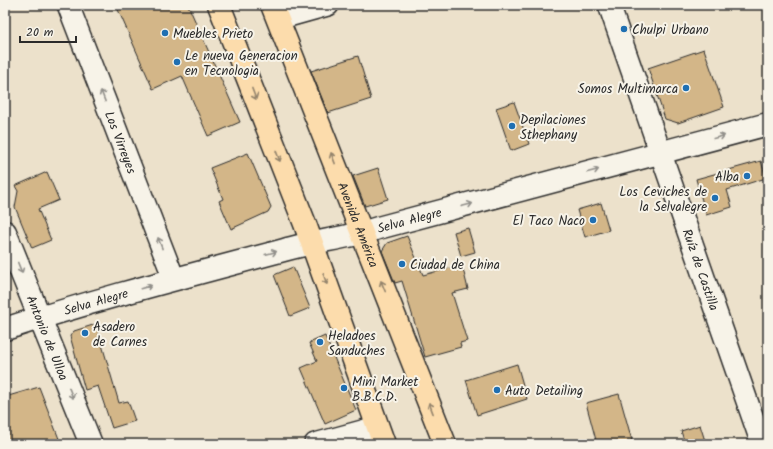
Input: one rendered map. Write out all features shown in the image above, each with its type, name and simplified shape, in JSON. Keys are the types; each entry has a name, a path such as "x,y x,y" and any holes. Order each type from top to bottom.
{"main road":[{"path":"219,5 312,242 381,436"},
{"name":"Avenida América","path":"275,12 445,444"}],"street":[{"name":"Los Virreyes","path":"68,5 174,279"},
{"path":"275,12 328,5"},
{"name":"Ruíz de Castilla","path":"609,5 762,444"},
{"name":"Selva Alegre","path":"5,328 174,279 312,242 362,233 768,124"},
{"name":"Antonio de Ulloa","path":"5,232 41,317 91,444"},
{"path":"315,444 381,436"}],"building":[{"path":"116,5 188,5 240,122 208,136 182,76 153,89"},
{"name":"Somos Multimarca","path":"704,49 724,107 678,123 665,119 648,68"},
{"path":"358,56 371,99 328,113 311,71"},
{"name":"Depilaciones Sthephany","path":"514,102 529,144 511,151 496,108"},
{"path":"248,153 271,207 268,212 231,229 219,201 223,199 210,168"},
{"path":"761,161 766,178 727,190 732,207 706,215 696,179"},
{"path":"378,168 388,199 365,206 353,176"},
{"path":"47,172 59,200 38,209 51,240 32,248 15,207 18,191 15,186"},
{"name":"El Taco Naco","path":"601,203 609,230 585,237 577,210"},
{"path":"468,228 475,252 461,256 454,232"},
{"path":"407,236 423,275 462,265 468,289 452,293 467,341 460,343 461,347 425,357 402,281 395,283 382,251 387,243"},
{"path":"293,267 310,308 290,316 274,275"},
{"path":"96,324 119,403 128,401 135,421 112,428 98,386 85,390 70,336 74,331"},
{"path":"325,336 356,410 325,424 301,368 317,361 309,343"},
{"name":"Auto Detailing","path":"517,364 527,399 477,415 466,380"},
{"path":"39,387 61,444 5,444 5,397"},
{"path":"619,394 633,444 597,444 586,403"},
{"path":"700,425 706,444 685,444 681,431"}],"place":[{"name":"Chulpi Urbano","path":"624,29"},
{"name":"Muebles Prieto","path":"165,33"},
{"name":"Le nueva Generacion en Tecnologia","path":"177,62"},
{"name":"Somos Multimarca","path":"686,88"},
{"name":"Depilaciones Sthephany","path":"512,126"},
{"name":"Alba","path":"747,176"},
{"name":"Los Ceviches de la Selvalegre","path":"715,198"},
{"name":"El Taco Naco","path":"593,220"},
{"name":"Ciudad de China","path":"402,264"},
{"name":"Asadero de Carnes","path":"85,333"},
{"name":"Heladoes Sanduches","path":"320,342"},
{"name":"Mini Market B.B.C.D.","path":"344,388"},
{"name":"Auto Detailing","path":"497,390"}]}
